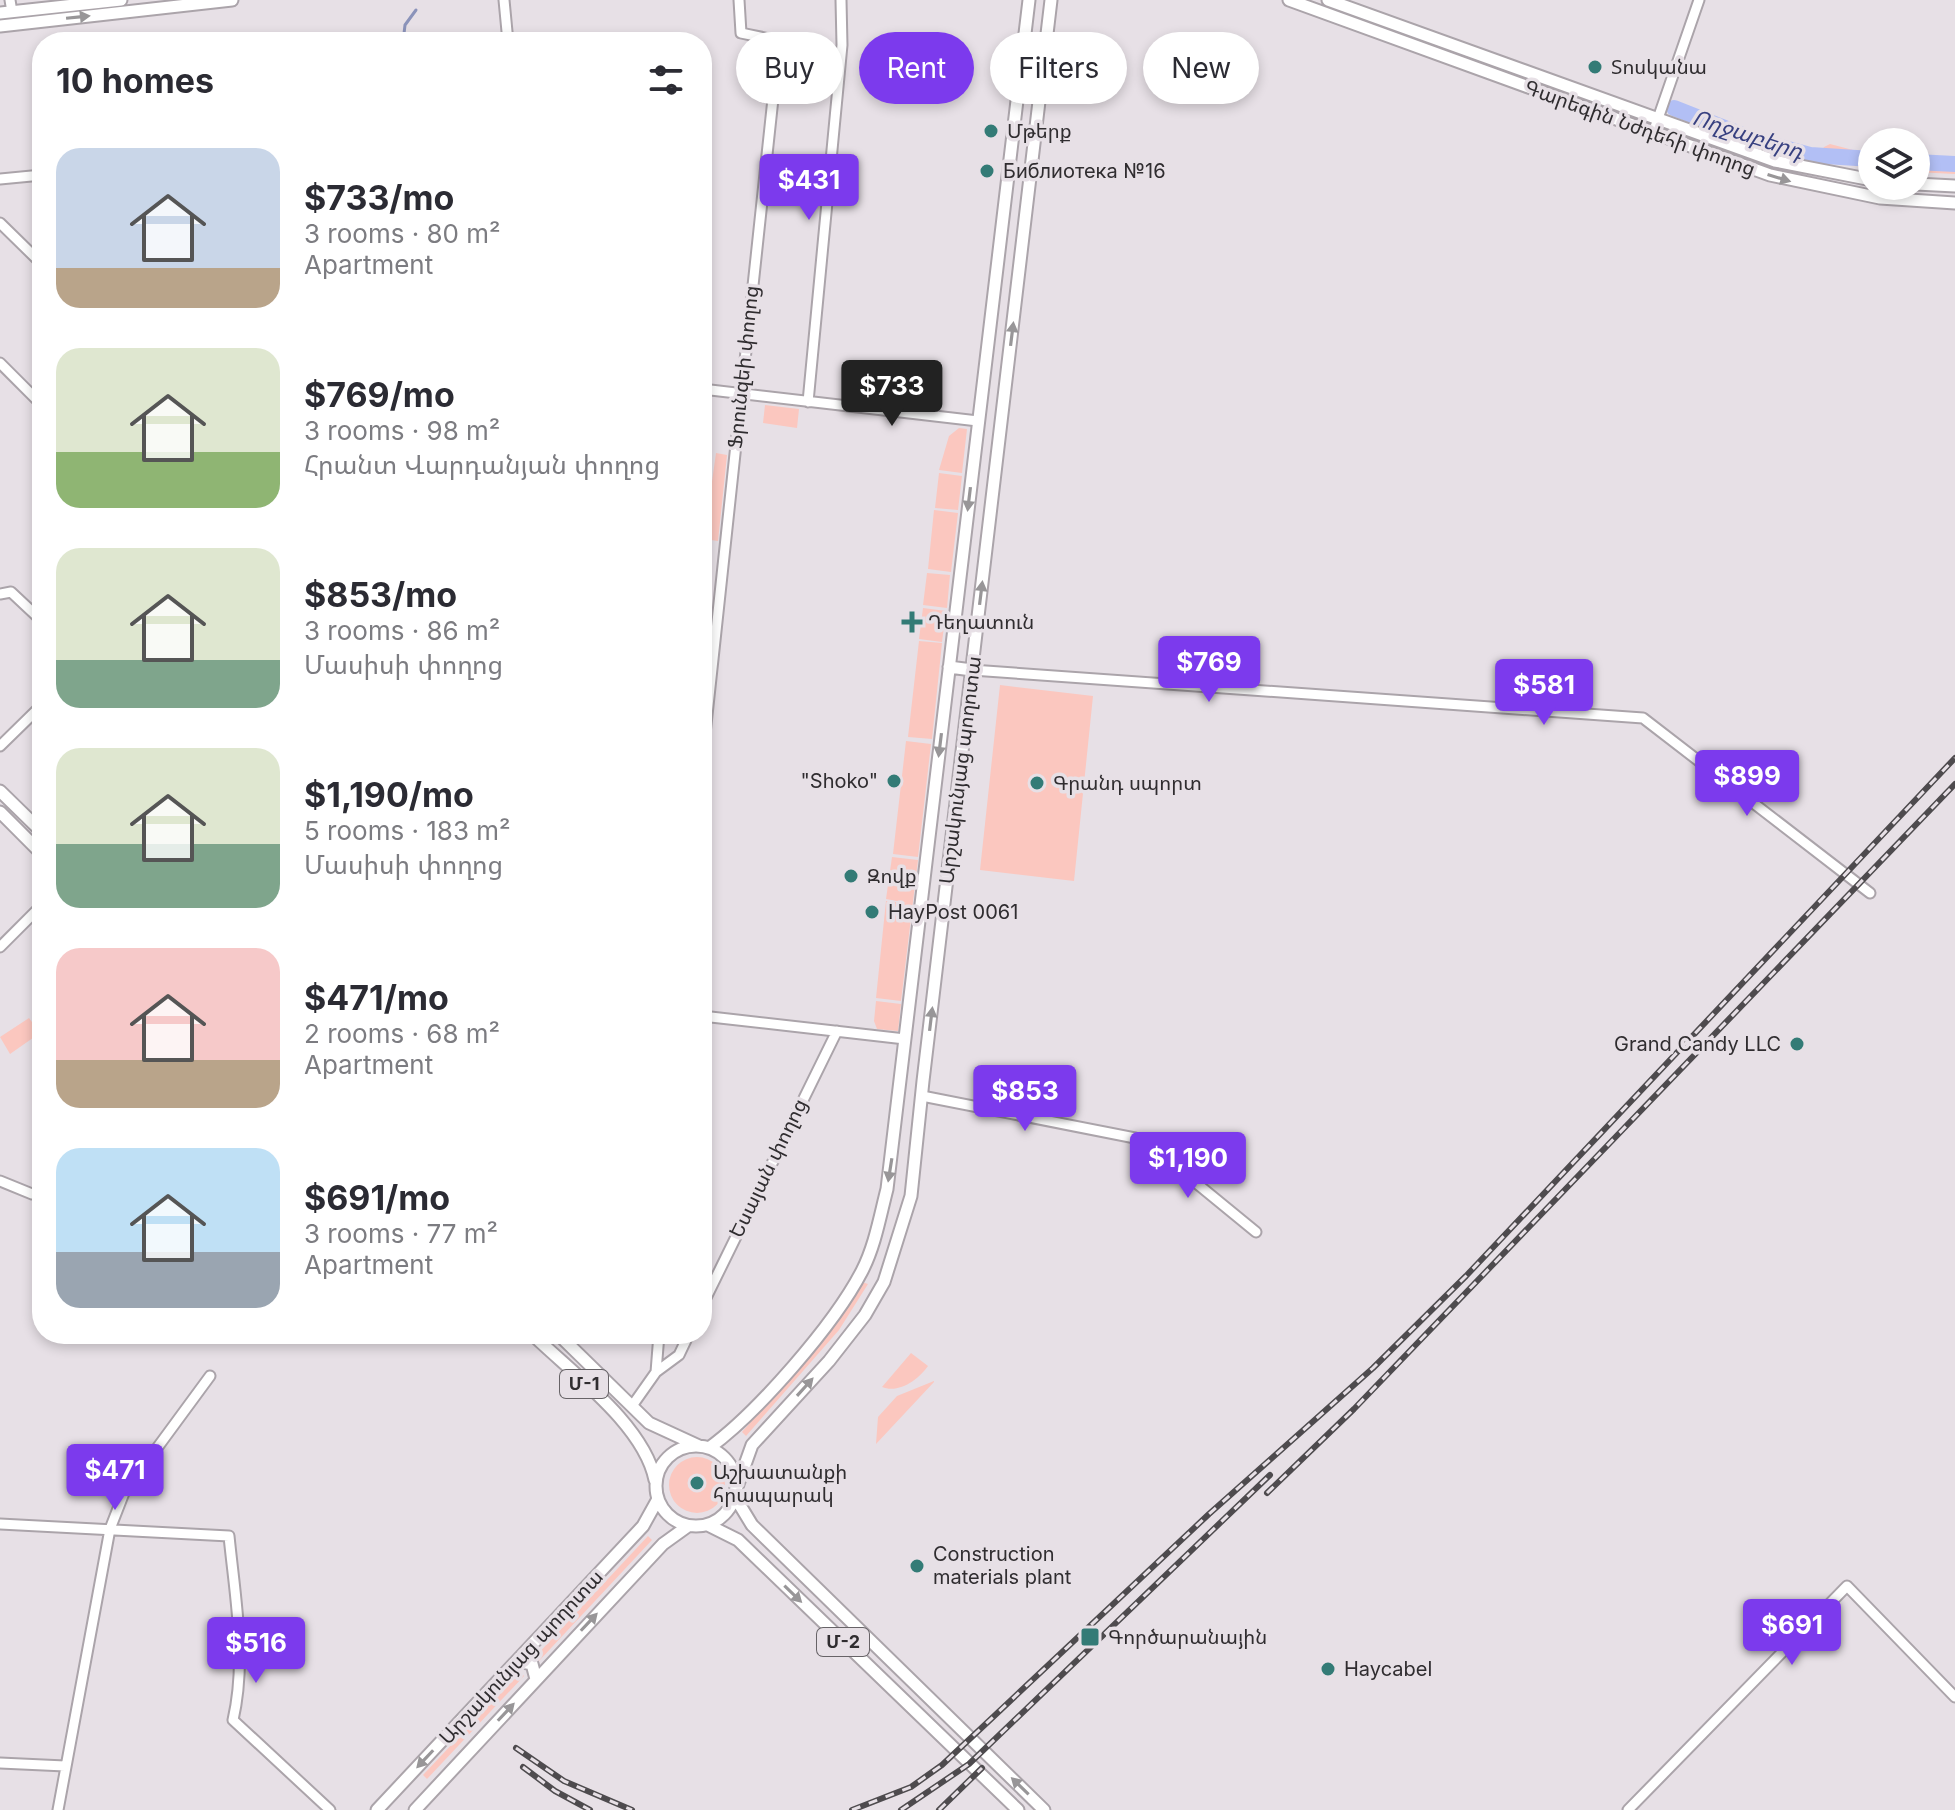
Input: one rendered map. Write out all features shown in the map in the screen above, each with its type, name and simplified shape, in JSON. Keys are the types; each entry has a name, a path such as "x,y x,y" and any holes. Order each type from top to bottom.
{"main road":[{"path":"7,8 121,0"},
{"path":"0,26 232,0"},
{"name":"Արշակունյաց պողոտա","path":"704,1447 744,1419 841,1306 863,1270 887,1189 1029,0"},
{"name":"Արշակունյաց պողոտա","path":"736,1492 747,1452 829,1361 865,1315 884,1282 908,1213 1051,0"},
{"name":"Գարեգին Նժդեհի փողոց","path":"1289,0 1796,183 1880,198 1955,203"},
{"name":"Գարեգին Նժդեհի փողոց","path":"1328,0 1775,161 1858,177"},
{"path":"1930,185 1955,186"},
{"path":"1007,186 1018,197 1029,190"},
{"path":"1002,223 1014,211 1025,223"},
{"path":"949,667 972,670"},
{"path":"0,791 32,822"},
{"path":"0,812 32,844"},
{"path":"899,1093 922,1096"},
{"path":"863,1270 879,1271 884,1282"},
{"name":"Մ-1","path":"542,1344 636,1435 650,1457 656,1484"},
{"name":"Մ-1","path":"576,1344 649,1423 704,1447"},
{"path":"686,1447 704,1447 732,1467 736,1492 725,1514 708,1525 688,1526 670,1517 658,1499 656,1484 665,1461 686,1447"},
{"name":"Մ-2","path":"736,1492 752,1525 1044,1810"},
{"name":"Արշակունյաց պողոտա","path":"377,1810 643,1526 658,1499"},
{"name":"Մ-2","path":"708,1525 738,1540 1018,1810"},
{"name":"Արշակունյաց պողոտա","path":"415,1810 663,1544 688,1526"},
{"path":"517,1661 532,1664 536,1679"}],"street":[{"path":"504,0 507,32"},
{"name":"Ֆրունզեի փողոց","path":"712,665 778,52 770,39 741,33 739,0"},
{"path":"808,402 842,45 841,0"},
{"path":"1653,133 1699,0"},
{"path":"0,179 32,176"},
{"path":"0,223 32,254"},
{"path":"0,363 32,395"},
{"path":"712,390 978,421"},
{"path":"0,594 11,592 32,612"},
{"path":"972,670 1643,718 1870,893"},
{"path":"0,746 32,715"},
{"path":"0,947 32,915"},
{"path":"712,1017 905,1039"},
{"name":"Եսայան փողոց","path":"712,1286 837,1031"},
{"path":"922,1096 1135,1138 1151,1146 1256,1232"},
{"path":"0,1181 32,1194"},
{"path":"656,1372 658,1344"},
{"path":"632,1406 656,1372 679,1355 684,1344"},
{"path":"58,1810 110,1529 124,1493 210,1376"},
{"path":"0,1524 229,1536 240,1646 239,1694 233,1720 330,1810"},
{"path":"1628,1810 1847,1586 1955,1697"},
{"path":"0,1763 65,1766"}],"shaded area":[{"path":"1830,144 1858,151 1858,166 1816,158"},
{"path":"1930,156 1955,161 1955,174 1930,173"},
{"path":"765,405 799,409 797,428 763,423"},
{"path":"959,428 967,429 962,473 939,470 949,436"},
{"path":"716,453 727,455 718,541 712,540 712,482"},
{"path":"939,473 962,476 958,510 935,508"},
{"path":"934,510 958,513 951,572 928,569"},
{"path":"927,573 950,575 947,608 923,605"},
{"path":"923,608 946,611 942,642 919,639"},
{"path":"919,641 942,643 932,739 908,737"},
{"name":"Գրանդ սպորտ","path":"1000,685 1093,696 1074,881 980,870"},
{"path":"906,741 931,744 918,857 893,854"},
{"path":"892,857 918,860 901,1001 876,998 886,901 907,903 886,899"},
{"path":"876,1001 901,1004 898,1031 877,1029 874,1021"},
{"path":"29,1018 32,1022 32,1039 10,1054 0,1037"},
{"path":"862,1282 868,1284 839,1330 746,1436 742,1432 834,1326"},
{"path":"911,1353 928,1366 924,1371 902,1387 882,1387"},
{"path":"934,1381 876,1444 878,1417 897,1396"},
{"path":"697,1457 717,1465 725,1485 717,1505 697,1513 677,1505 669,1485 677,1465"},
{"path":"648,1536 652,1540 538,1662 534,1658"},
{"path":"520,1672 524,1676 427,1779 423,1775"}],"waterway":[{"path":"404,32 405,25 416,10"},
{"name":"Ողջաբերդ","path":"1674,108 1755,140 1810,155 1858,158"},
{"name":"Ողջաբերդ","path":"1930,163 1955,164"}],"railway":[{"path":"852,1810 911,1787 942,1765 1209,1514 1373,1368 1466,1276 1955,758"},
{"path":"1267,1493 1354,1409 1955,784"},
{"path":"901,1810 969,1764 1270,1475"},
{"path":"516,1748 564,1781 632,1810"},
{"path":"523,1767 555,1791 590,1810"},
{"path":"939,1810 982,1768"}],"place":[{"name":"Տոսկանա","path":"1595,67"},
{"name":"Մթերք","path":"991,131"},
{"name":"Библиотека №16","path":"987,171"},
{"name":"Դեղատուն","path":"912,622"},
{"name":"\"Shoko\"","path":"894,781"},
{"name":"Գրանդ սպորտ","path":"1037,783"},
{"name":"Զովք","path":"851,876"},
{"name":"HayPost 0061","path":"872,912"},
{"name":"Grand Candy LLC","path":"1797,1044"},
{"name":"Աշխատանքի հրապարակ","path":"697,1483"},
{"name":"Construction materials plant","path":"917,1566"},
{"name":"Գործարանային","path":"1090,1637"},
{"name":"Haycabel","path":"1328,1669"}]}
